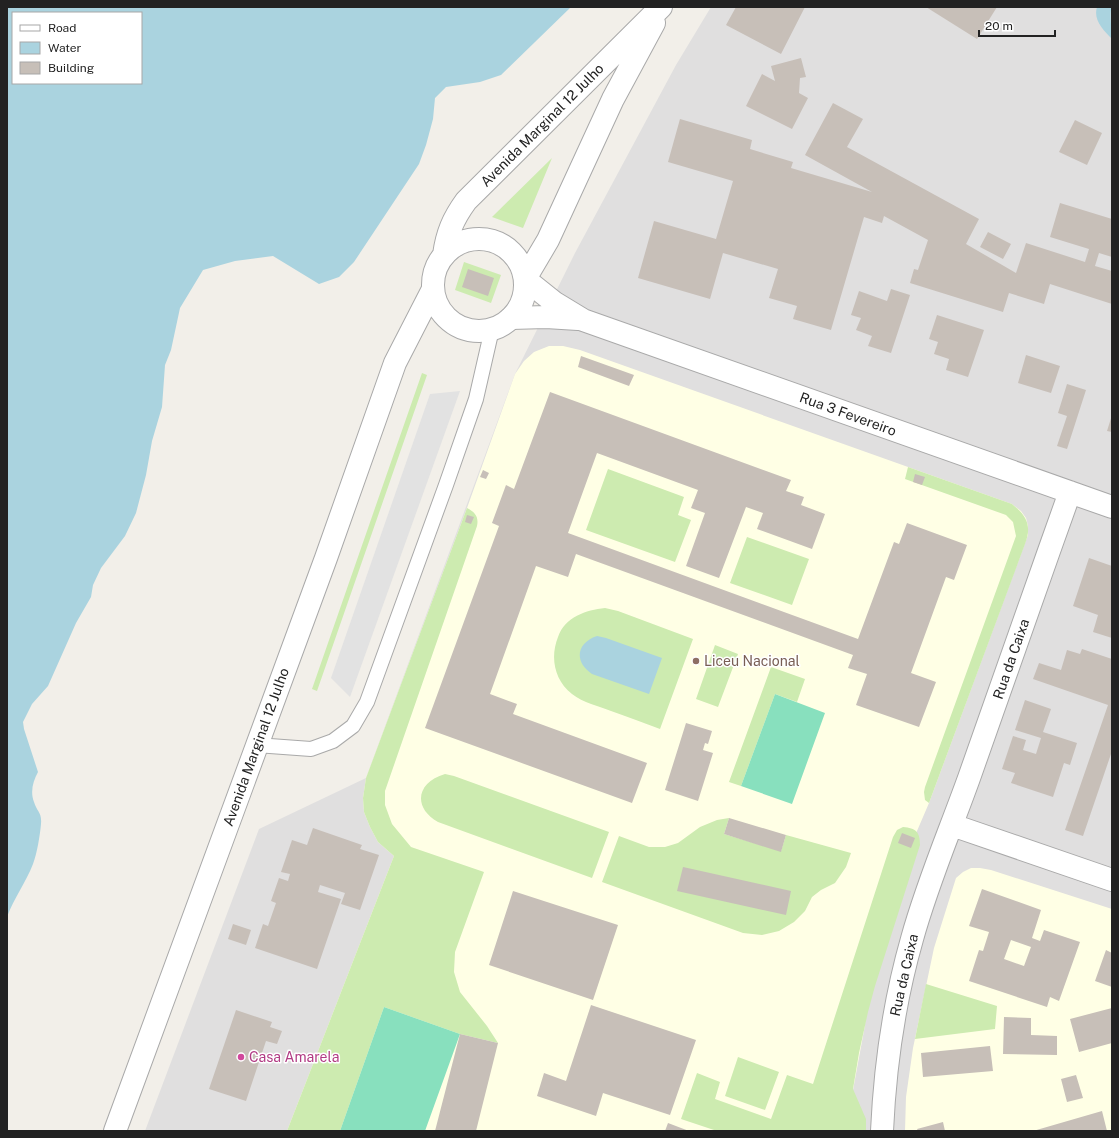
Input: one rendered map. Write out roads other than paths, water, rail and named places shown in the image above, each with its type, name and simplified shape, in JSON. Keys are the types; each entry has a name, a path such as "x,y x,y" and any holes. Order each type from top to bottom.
{"street":[{"name":"Avenida Marginal 12 Julho","path":"444,255 450,226 466,200 662,7"},
{"path":"525,279 548,240 613,99 662,7"},
{"path":"478,239 487,240 501,245 512,253 518,261 525,279 525,290 522,300 518,310 511,318 492,329 478,331 464,328 451,322 435,301 432,289 433,277 437,265 444,255 459,243 478,239"},
{"path":"525,279 555,303 583,320"},
{"name":"Avenida Marginal 12 Julho","path":"115,1131 326,558 395,363 432,289"},
{"path":"511,318 546,317 583,320"},
{"name":"Rua 3 Fevereiro","path":"583,320 1112,507"},
{"name":"Rua da Caixa","path":"882,1131 887,1062 897,999 912,938 1070,492"},
{"path":"952,825 1112,880"}],"lane":[{"path":"256,745 311,749 333,741 353,726 367,702 476,400 492,329"}],"water":[{"path":"7,7 571,7 501,75 480,82 446,87 435,98 433,119 419,164 354,262 339,277 319,284 273,256 235,261 203,270 180,308 171,350 165,365 162,407 152,441 146,475 136,513 125,536 101,568 93,585 91,597 76,623 48,686 32,704 23,722 38,772 33,783 32,794 35,805 40,814 41,824 33,864 7,917"},
{"path":"1097,7 1112,7 1112,39 1102,28 1096,16"},
{"path":"597,636 662,658 649,694 592,674 586,669 580,659 581,648 590,639"}],"place":[{"name":"Liceu Nacional","path":"696,661"},
{"name":"Casa Amarela","path":"241,1057"}]}
